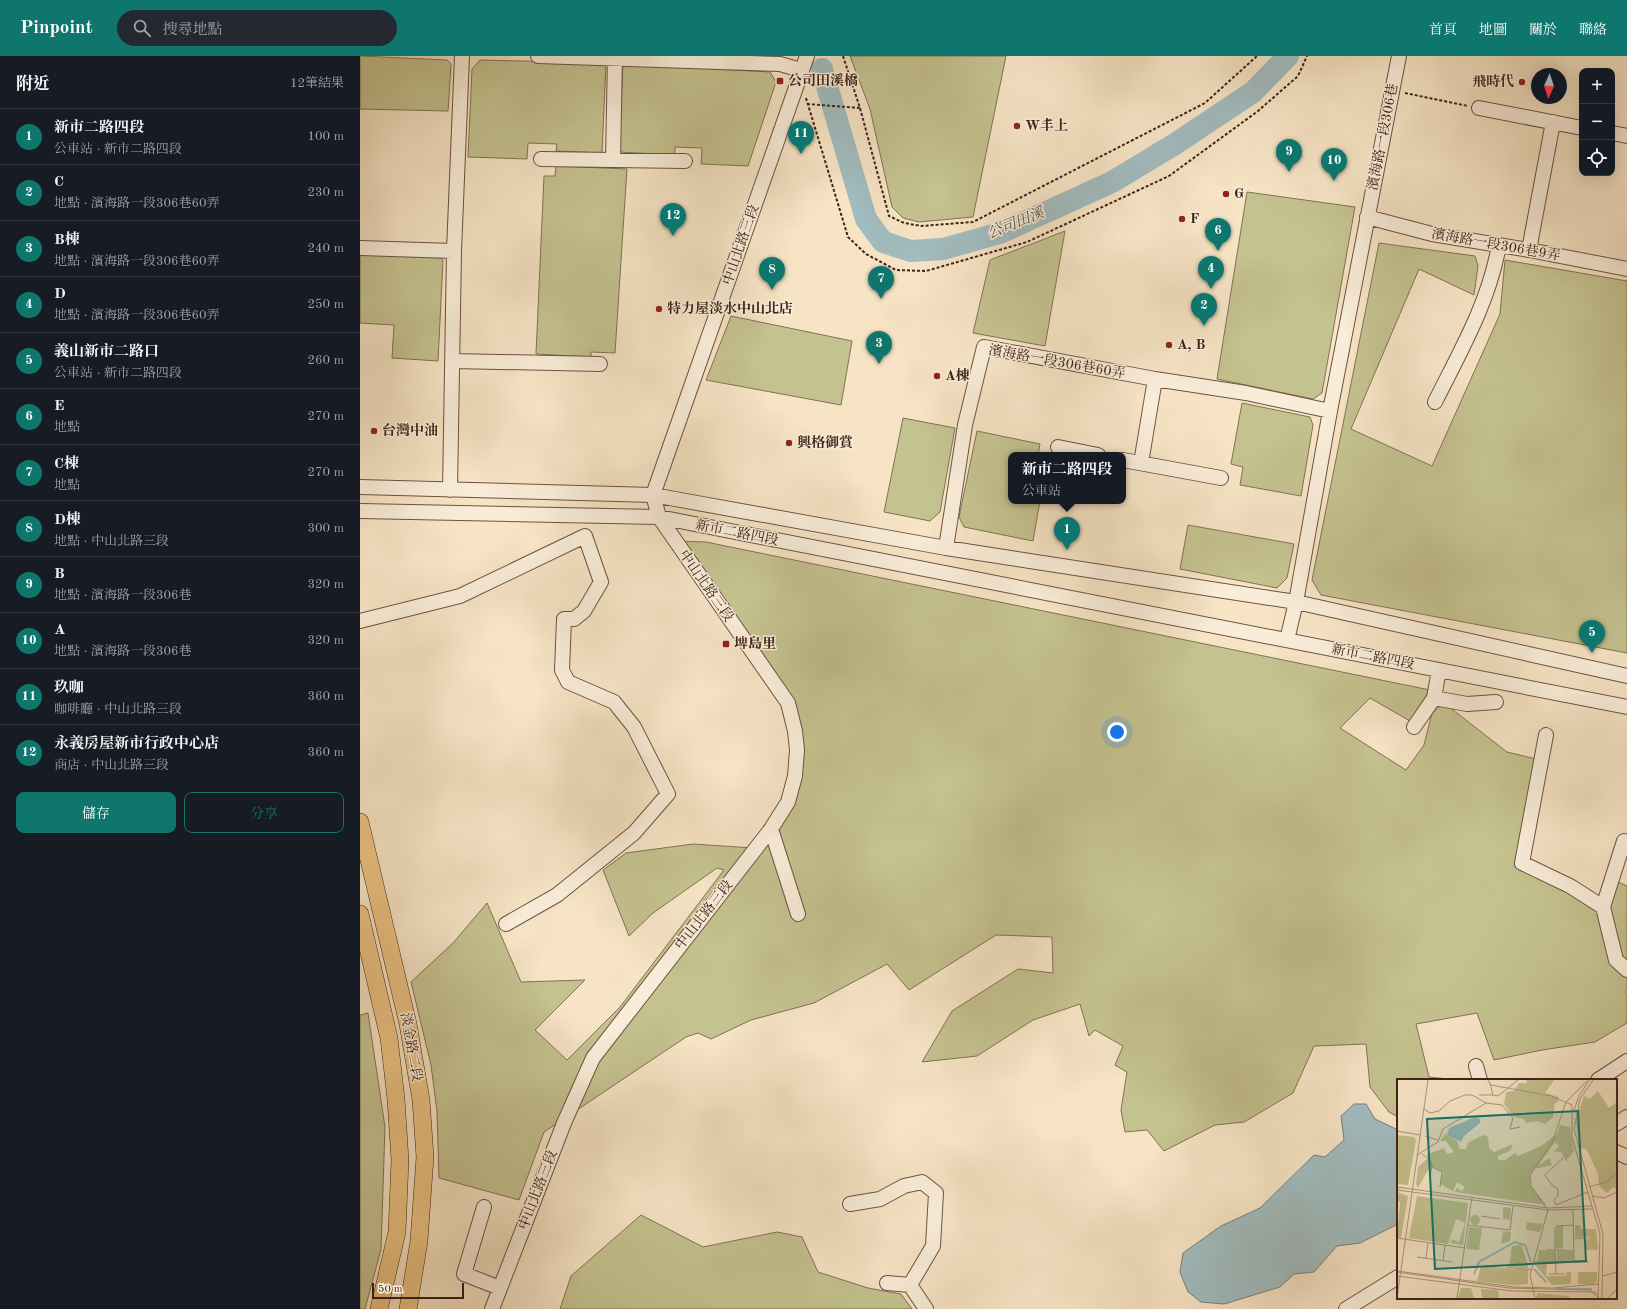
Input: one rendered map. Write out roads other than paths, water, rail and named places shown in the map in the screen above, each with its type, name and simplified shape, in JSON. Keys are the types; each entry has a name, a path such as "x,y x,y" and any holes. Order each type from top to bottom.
{"main road":[{"name":"淡金路二段","path":"360,822 408,1024 421,1100 425,1156 419,1241 413,1274"},
{"name":"淡金路二段","path":"360,914 389,1038 396,1099 400,1160 397,1232 379,1309"},
{"path":"401,1309 413,1274"},
{"path":"408,1309 413,1274"}],"street":[{"path":"450,490 454,251 462,56"},
{"path":"538,56 615,57 780,64 801,70"},
{"name":"中山北路三段","path":"492,1309 564,1123 593,1058 771,829 788,802 795,776 797,750 795,730 788,703 659,517 653,495 807,56"},
{"name":"濱海路一段306巷","path":"1287,640 1296,602 1366,217 1399,56"},
{"path":"613,160 615,57"},
{"path":"1479,108 1579,127"},
{"path":"1529,250 1553,122"},
{"path":"1615,134 1627,136"},
{"path":"541,159 685,161"},
{"name":"濱海路一段306巷9弄","path":"1366,217 1432,234 1529,250 1627,269"},
{"path":"1435,402 1480,313 1495,268 1499,245"},
{"path":"360,248 454,251"},
{"name":"濱海路一段306巷60弄","path":"946,548 965,425 984,347 1155,379 1246,393 1330,411"},
{"path":"453,361 600,364"},
{"path":"1141,463 1155,379"},
{"path":"1058,447 1083,452"},
{"path":"1126,460 1221,478"},
{"name":"新市二路四段","path":"360,487 653,495 946,548 1296,602 1627,676"},
{"name":"新市二路四段","path":"360,511 659,517 1627,706"},
{"path":"506,924 557,895 634,833 674,793 634,727 614,702 568,682 562,670 564,619 574,619 584,611 601,582 585,536 584,516"},
{"path":"360,621 460,596 585,536"},
{"path":"1414,727 1434,698 1439,670"},
{"path":"1434,698 1467,704 1496,702"},
{"path":"1546,735 1522,863 1570,886 1603,907"},
{"path":"771,829 798,914"},
{"path":"1624,841 1603,907 1616,960 1627,970"},
{"path":"1600,1079 1627,1062"},
{"path":"1476,1066 1480,1079"},
{"path":"1617,1123 1627,1117"},
{"path":"1617,1152 1627,1157"},
{"path":"850,1204 880,1199 904,1186 922,1182 936,1193 933,1246 910,1286"},
{"path":"484,1207 464,1274 500,1288"},
{"path":"1346,1309 1397,1278"},
{"path":"887,1283 910,1286 926,1309"}],"water":[{"path":"1354,1104 1366,1104 1375,1119 1397,1130 1397,1224 1360,1243 1337,1246 1314,1272 1294,1274 1280,1287 1224,1304 1201,1302 1188,1292 1180,1272 1183,1253 1221,1226 1260,1208 1314,1155 1325,1157 1344,1140 1341,1116"}],"waterway":[{"name":"公司田溪","path":"822,69 866,219 883,242 911,251 943,249 1000,233 1112,182 1175,144 1253,92 1288,56"}],"place":[{"name":"公司田溪橋","path":"780,81"},
{"name":"飛時代","path":"1522,82"},
{"name":"W丰上","path":"1017,126"},
{"name":"玖咖","path":"801,154"},
{"name":"B","path":"1289,172"},
{"name":"A","path":"1334,181"},
{"name":"G","path":"1226,194"},
{"name":"F","path":"1182,219"},
{"name":"永義房屋新市行政中心店","path":"673,236"},
{"name":"E","path":"1218,251"},
{"name":"D","path":"1211,289"},
{"name":"D棟","path":"772,290"},
{"name":"C棟","path":"881,299"},
{"name":"特力屋淡水中山北店","path":"659,309"},
{"name":"C","path":"1204,326"},
{"name":"A, B","path":"1169,345"},
{"name":"B棟","path":"879,364"},
{"name":"A棟","path":"937,376"},
{"name":"台灣中油","path":"374,431"},
{"name":"興格御賞","path":"789,443"},
{"name":"新市二路四段","path":"1067,550"},
{"name":"埤島里","path":"726,644"},
{"name":"義山新市二路口","path":"1592,653"}]}
